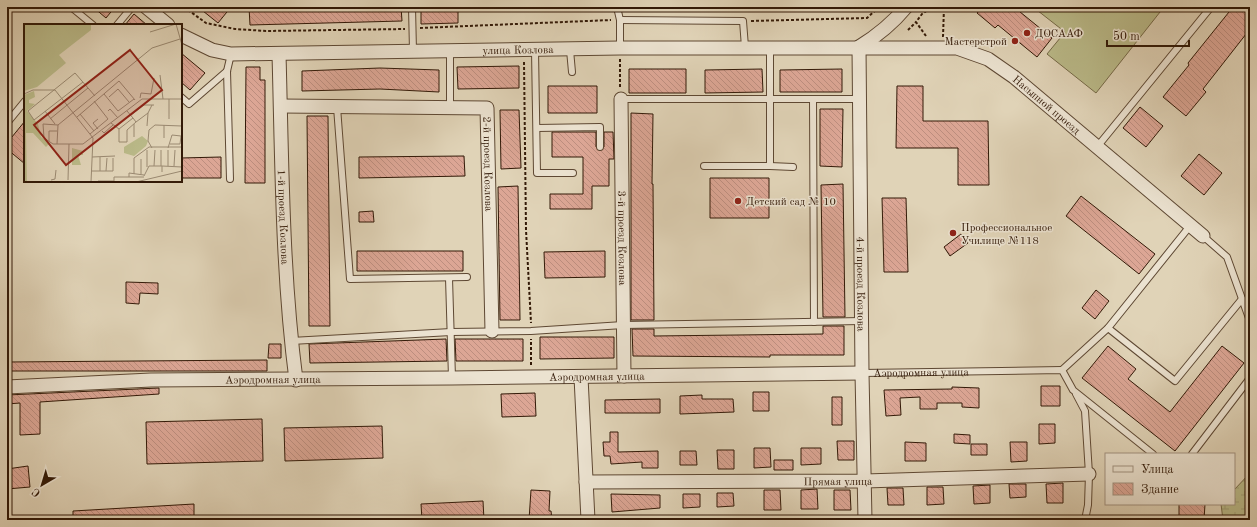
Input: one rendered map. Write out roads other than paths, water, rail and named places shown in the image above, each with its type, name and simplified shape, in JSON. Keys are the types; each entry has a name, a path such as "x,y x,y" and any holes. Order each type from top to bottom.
{"street":[{"path":"146,7 167,24"},
{"path":"859,47 879,34 895,20 906,7"},
{"name":"улица Козлова","path":"182,35 212,50 231,54 450,52 620,48 859,47"},
{"name":"Насыпной проезд","path":"859,47 957,48 988,59 1014,77 1203,236"},
{"name":"4-й проезд Козлова","path":"859,47 861,321 865,520"},
{"name":"1-й проезд Козлова","path":"279,54 285,252 291,341 296,380"},
{"name":"3-й проезд Козлова","path":"621,99 624,376"},
{"name":"2-й проезд Козлова","path":"281,106 487,108 492,331"},
{"name":"Аэродромная улица","path":"7,387 151,380 581,377 862,372"},
{"path":"581,377 588,520"},
{"name":"Прямая улица","path":"586,482 865,481 1089,474"}],"lane":[{"path":"71,7 91,24"},
{"path":"118,24 132,7"},
{"path":"412,7 413,52"},
{"path":"617,7 620,20 620,48"},
{"path":"1097,147 1211,7"},
{"path":"620,20 743,21 746,48"},
{"path":"770,48 770,166"},
{"path":"529,50 537,128 538,173 573,173"},
{"path":"570,50 572,72"},
{"path":"450,52 450,108"},
{"path":"230,179 227,71 231,54"},
{"path":"182,98 189,104 227,71"},
{"path":"621,99 859,99"},
{"path":"813,99 814,322"},
{"path":"7,123 24,102"},
{"path":"338,107 350,280 467,277"},
{"path":"537,128 600,127 600,147"},
{"path":"704,166 793,167"},
{"path":"1085,520 1088,505 1089,474 1085,411 1062,370 1108,328 1190,226"},
{"path":"1203,236 1227,256 1250,322"},
{"path":"448,278 452,378"},
{"path":"1108,328 1175,382 1242,299"},
{"path":"291,341 451,332 531,331 623,325 861,321"},
{"name":"Аэродромная улица","path":"862,372 1062,370"},
{"path":"1193,453 1250,378"},
{"path":"1073,390 1152,453"}],"place":[{"name":"ДОСААФ","path":"1027,33"},
{"name":"Мастерстрой","path":"1015,41"},
{"name":"Детский сад № 10","path":"738,201"},
{"name":"Профессиональное Училище №118","path":"953,233"}]}
